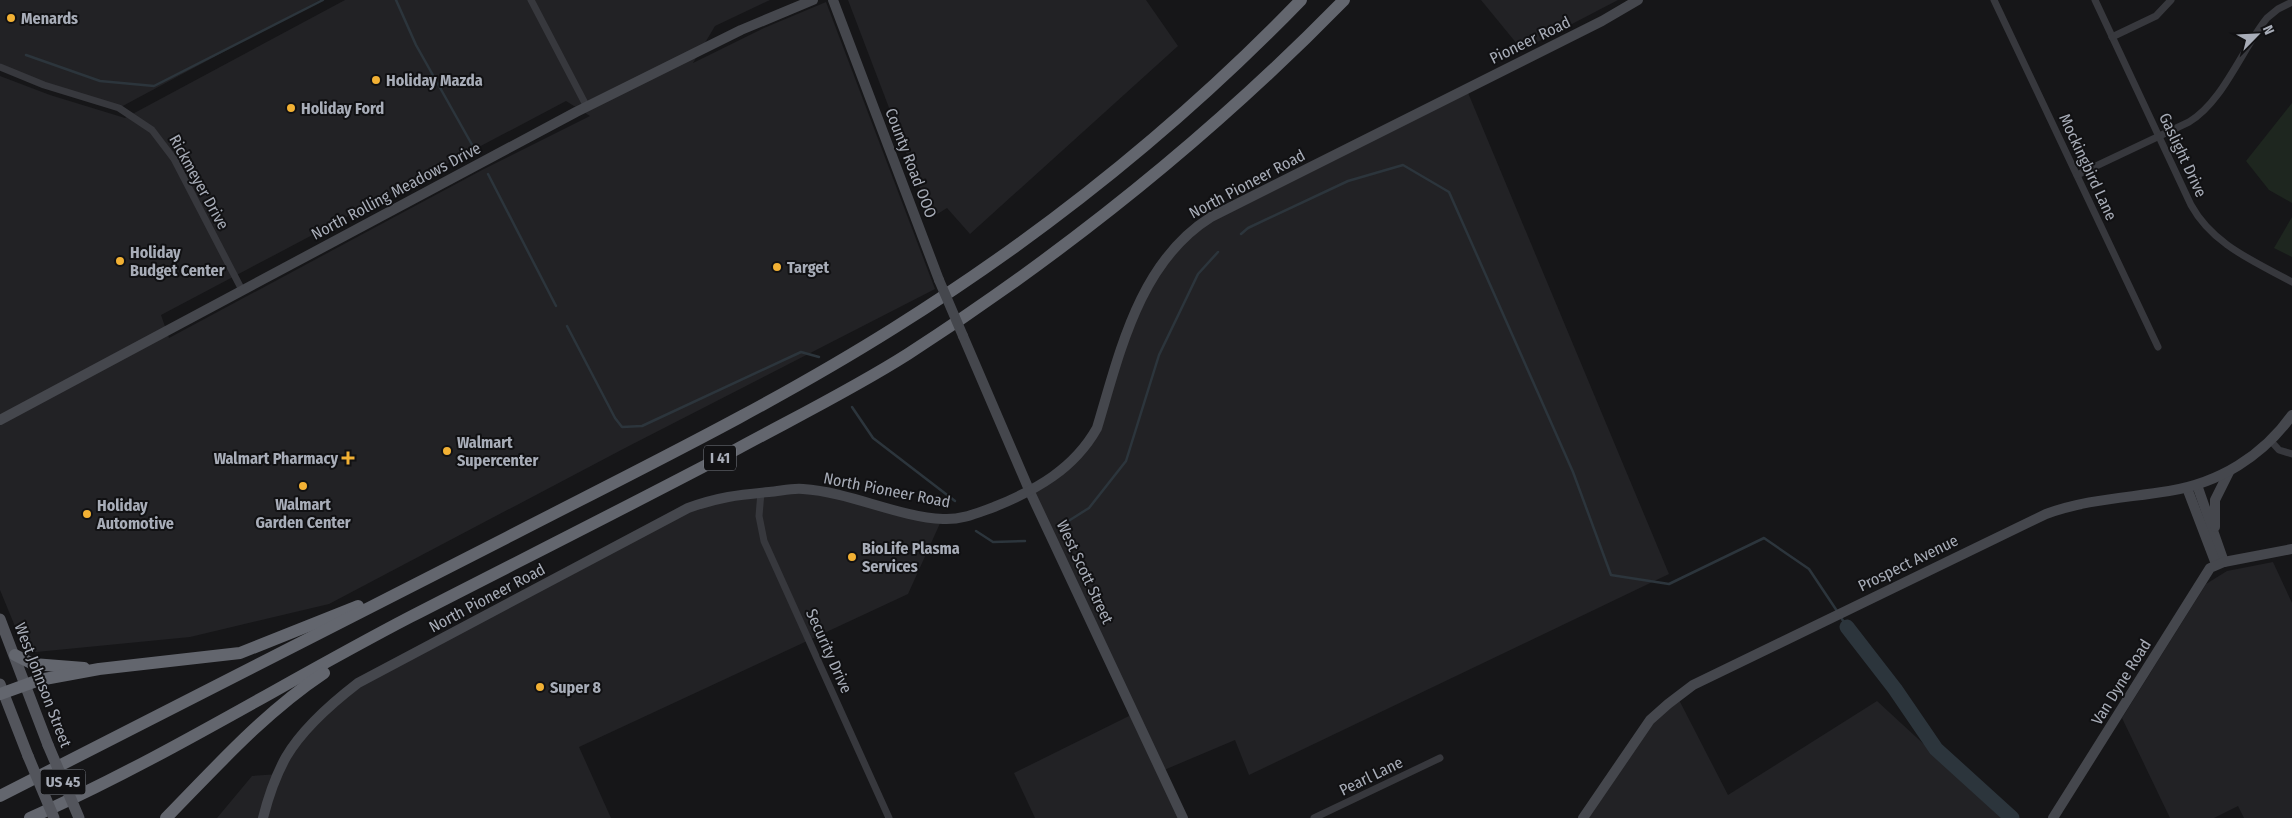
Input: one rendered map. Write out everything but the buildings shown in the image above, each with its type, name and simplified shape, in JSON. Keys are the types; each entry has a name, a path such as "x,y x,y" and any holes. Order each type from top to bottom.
{"highway":[{"name":"I 41","path":"0,796 737,418 909,319 994,262 1165,130 1267,34 1300,0"},
{"name":"I 41","path":"30,818 116,778 403,621 705,466 824,402 906,355 1006,288 1116,207 1182,153 1281,64 1344,0"},
{"path":"1,690 99,669 240,653 430,577"},
{"path":"166,818 250,732 297,692 403,621"},
{"path":"15,655 34,664 99,669"}],"main road":[{"name":"North Rolling Meadows Drive","path":"0,420 587,107 741,30 813,0"},
{"name":"County Road OOO","path":"833,0 939,280 963,336"},
{"name":"Pioneer Road","path":"1435,104 1602,21 1638,0"},
{"name":"North Pioneer Road","path":"263,818 278,774 292,748 330,706 358,683 688,508 730,495 805,489 849,496 896,510 942,519 965,518 1030,492 1075,458 1087,446 1097,428 1134,312 1162,262 1183,238 1211,217 1435,104"},
{"name":"West Scott Street","path":"963,336 1030,492 1183,818"},
{"name":"Prospect Avenue","path":"1583,818 1641,732 1668,704 1713,674 1988,540 2063,508 2103,498 2192,487 2229,471 2270,440 2292,415"},
{"path":"2220,563 2214,506 2217,494 2229,471"},
{"path":"2192,487 2218,547"},
{"path":"2192,487 2220,563"},
{"path":"2220,563 2292,549"},
{"name":"Van Dyne Road","path":"2053,818 2205,575 2220,563"},
{"name":"West Johnson Street","path":"0,619 48,745 79,818"},
{"path":"1,690 54,818"}],"street":[{"path":"531,0 587,107"},
{"name":"Mockingbird Lane","path":"1994,0 2158,347"},
{"name":"Gaslight Drive","path":"2094,0 2191,204 2208,229 2232,249 2292,282"},
{"path":"2112,37 2153,18 2171,0"},
{"path":"2077,175 2189,122 2204,110 2266,18 2292,2"},
{"name":"Rickmeyer Drive","path":"0,68 44,85 119,108 152,130 174,159 242,290"},
{"path":"2270,440 2279,450 2292,454"},
{"name":"Security Drive","path":"761,492 759,516 766,545 889,818"},
{"name":"Pearl Lane","path":"1314,818 1440,758"}],"shaded area":[{"path":"0,0 320,0 119,108 0,67"},
{"path":"345,0 770,0 715,26 693,63 764,28 826,2 935,289 625,448 329,604 190,637 26,653 0,590 0,76 50,95 125,118","holes":["566,101 590,116 482,170 169,338 161,315"]},
{"path":"848,0 1146,0 1178,46 970,234 947,208 931,218"},
{"path":"1481,0 1618,0 1522,50"},
{"path":"1466,88 1669,574 1249,775 1235,740 1157,773 1181,818 1035,818 1014,773 1129,716 1125,692 1030,492 1087,446 1144,293 1200,224"},
{"path":"2292,103 2292,203 2269,190 2246,161"},
{"path":"2292,217 2292,257 2274,248"},
{"path":"789,489 942,519 908,594 579,747 611,818 217,818 252,776 279,774 285,758 345,693 688,508"},
{"path":"2273,562 2292,603 2292,818 2244,818 2238,806 2214,818 2170,818 2122,718 2206,584 2227,571"},
{"path":"1677,696 1728,795 1877,701 2004,818 1583,818 1627,753"}],"waterway":[{"path":"26,55 100,81 154,86 323,0"},
{"path":"396,0 416,45 475,150"},
{"path":"1241,234 1248,228 1348,181 1403,165 1449,192 1573,472 1611,575 1669,584 1764,538 1809,569 1837,611"},
{"path":"488,174 556,306"},
{"path":"1070,520 1089,508 1126,461 1159,355 1198,274 1218,252"},
{"path":"567,326 615,418 622,427 642,426 801,352 819,357"},
{"path":"852,407 873,438 955,501"},
{"path":"976,531 993,542 1025,541"},
{"path":"1840,616 1847,627"},
{"path":"1847,627 1895,689 1936,749 2012,818"}],"place":[{"name":"Menards","path":"11,18"},
{"name":"Holiday Mazda","path":"376,80"},
{"name":"Holiday Ford","path":"291,108"},
{"name":"Holiday Budget Center","path":"120,261"},
{"name":"Target","path":"777,267"},
{"name":"Walmart Supercenter","path":"447,451"},
{"name":"Walmart Pharmacy","path":"348,458"},
{"name":"Walmart Garden Center","path":"303,486"},
{"name":"Holiday Automotive","path":"87,514"},
{"name":"BioLife Plasma Services","path":"852,557"},
{"name":"Super 8","path":"540,687"}]}
